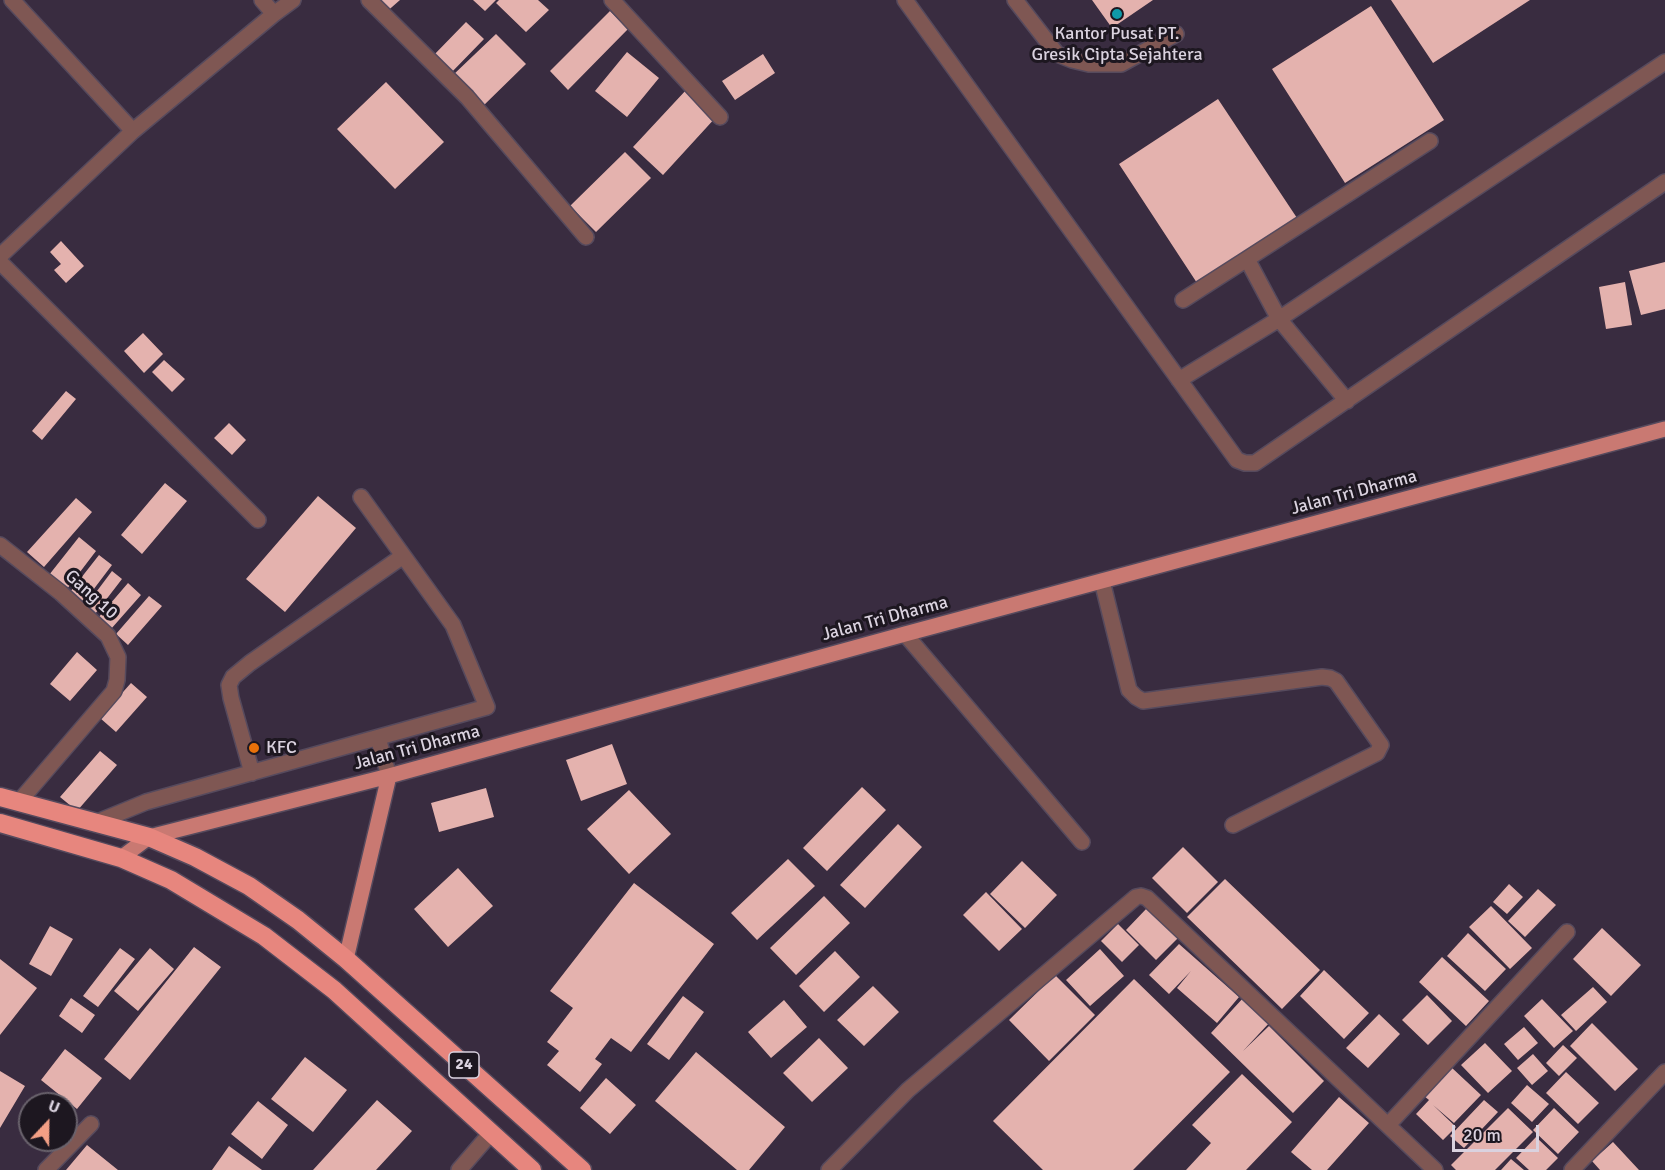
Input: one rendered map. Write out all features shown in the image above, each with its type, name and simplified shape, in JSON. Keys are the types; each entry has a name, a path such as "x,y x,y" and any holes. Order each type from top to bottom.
{"highway":[{"name":"24","path":"9,800 149,837 195,857 249,886 298,920 346,959 582,1170"},
{"name":"24","path":"0,823 121,858 171,880 264,936 334,990 532,1170"},
{"path":"334,990 346,959"}],"main road":[{"name":"Jalan Tri Dharma","path":"121,858 149,837 389,776 1665,429"},
{"path":"346,959 389,776"}],"street":[{"path":"12,0 134,131"},
{"path":"262,0 274,14"},
{"path":"0,256 134,131 293,0"},
{"path":"369,0 467,97 586,237"},
{"path":"612,0 720,117"},
{"path":"905,0 1237,460 1250,464 1255,463 1347,401 1665,182"},
{"path":"1015,0 1057,54 1089,64 1121,64 1176,34"},
{"path":"1179,380 1280,319 1665,62"},
{"path":"1183,300 1430,141"},
{"path":"1246,259 1280,319 1347,401"},
{"path":"0,262 258,519"},
{"path":"95,823 147,802 487,706 453,625 361,497"},
{"name":"Gang 10","path":"0,545 62,593 108,636 118,657 114,692 9,800"},
{"path":"252,773 231,698 229,685 233,677 403,556"},
{"path":"1102,581 1129,690 1136,697 1143,701 1322,677 1330,678 1336,681 1381,745 1377,753 1233,825"},
{"path":"905,634 1082,842"},
{"path":"378,738 389,776"},
{"path":"829,1170 908,1090 1136,897 1141,896 1148,898 1435,1170"},
{"path":"1388,1125 1567,932"},
{"path":"1572,1170 1665,1072"},
{"path":"46,1170 91,1124"},
{"path":"459,1170 490,1132"}],"building":[{"path":"372,0 400,0 384,14"},
{"path":"473,0 496,0 485,11"},
{"path":"499,0 538,0 549,10 526,32 496,3"},
{"name":"Kantor Pusat PT. Gresik Cipta Sejahtera","path":"1092,0 1153,0 1112,28"},
{"path":"1391,0 1530,0 1433,63"},
{"path":"1371,6 1444,120 1345,183 1272,69"},
{"path":"610,11 628,29 568,90 550,71"},
{"path":"466,22 484,39 449,75 431,58"},
{"path":"496,34 526,64 482,107 452,76"},
{"path":"627,52 659,78 627,117 595,91"},
{"path":"763,54 775,73 735,100 722,81"},
{"path":"386,82 444,142 395,189 337,129"},
{"path":"687,89 717,116 663,175 633,147"},
{"path":"1218,99 1297,218 1197,283 1119,164"},
{"path":"625,152 651,178 596,232 570,206"},
{"path":"61,241 84,266 66,283 54,270 61,264 50,252"},
{"path":"1665,262 1665,309 1641,315 1629,271"},
{"path":"1625,282 1632,325 1606,329 1599,287"},
{"path":"143,333 163,354 144,373 124,351"},
{"path":"164,360 185,379 172,392 152,372"},
{"path":"66,391 76,399 42,440 32,431"},
{"path":"229,423 246,440 232,455 214,438"},
{"path":"165,483 187,501 142,554 121,535"},
{"path":"318,496 356,528 285,612 246,579"},
{"path":"76,498 92,512 44,567 27,552"},
{"path":"79,537 96,551 67,589 49,575"},
{"path":"99,555 112,565 84,602 70,592"},
{"path":"112,571 122,579 95,614 85,607"},
{"path":"128,583 141,595 111,629 98,618"},
{"path":"149,596 162,606 128,645 116,634"},
{"path":"77,652 97,670 70,701 50,684"},
{"path":"131,683 147,697 116,732 100,718"},
{"path":"612,744 627,784 581,801 566,760"},
{"path":"100,751 117,765 77,811 60,797"},
{"path":"862,787 886,810 827,871 803,848"},
{"path":"486,788 494,817 439,832 431,803"},
{"path":"629,790 671,834 629,874 587,829"},
{"path":"898,824 922,847 865,908 840,885"},
{"path":"1183,847 1218,882 1187,913 1152,878"},
{"path":"788,859 815,886 757,940 731,913"},
{"path":"1022,861 1057,895 1025,928 990,894"},
{"path":"458,868 493,906 448,947 414,909"},
{"path":"1225,879 1320,970 1282,1009 1187,917"},
{"path":"634,883 714,944 631,1052 611,1038 595,1059 602,1064 580,1092 547,1065 559,1051 547,1042 573,1008 550,991"},
{"path":"1509,884 1523,897 1507,914 1493,902"},
{"path":"1538,889 1556,905 1525,937 1508,921"},
{"path":"986,892 1022,929 999,951 963,915"},
{"path":"824,896 850,923 796,975 770,948"},
{"path":"1491,906 1532,948 1510,969 1469,927"},
{"path":"1147,908 1178,938 1156,960 1126,930"},
{"path":"1118,924 1139,945 1122,962 1101,941"},
{"path":"50,926 73,939 51,976 29,964"},
{"path":"1602,928 1641,965 1611,996 1573,959"},
{"path":"1468,933 1506,969 1485,991 1447,956"},
{"path":"1179,944 1239,997 1217,1023 1177,988 1191,971 1169,994 1149,975"},
{"path":"194,947 221,967 130,1080 104,1059"},
{"path":"120,948 135,959 98,1007 83,996"},
{"path":"150,948 174,969 138,1011 114,991"},
{"path":"1100,949 1124,976 1090,1006 1066,980"},
{"path":"835,951 860,977 824,1012 799,986"},
{"path":"1442,957 1489,1001 1466,1026 1419,982"},
{"path":"0,959 37,988 0,1035"},
{"path":"1324,970 1369,1013 1344,1039 1300,996"},
{"path":"1055,975 1095,1015 1049,1061 1009,1020"},
{"path":"1134,979 1230,1072 1133,1170 1043,1170 993,1121"},
{"path":"873,986 899,1012 864,1046 837,1020"},
{"path":"1593,987 1607,1002 1576,1031 1561,1015"},
{"path":"1427,995 1452,1021 1428,1045 1402,1020"},
{"path":"683,996 704,1012 669,1060 647,1044"},
{"path":"1244,997 1271,1021 1243,1051 1269,1026 1324,1081 1293,1113 1211,1033"},
{"path":"71,998 95,1015 82,1033 59,1016"},
{"path":"1542,999 1573,1031 1554,1048 1524,1016"},
{"path":"784,1000 807,1027 771,1058 748,1032"},
{"path":"1379,1014 1400,1034 1368,1068 1346,1048"},
{"path":"1592,1023 1638,1069 1615,1091 1570,1046"},
{"path":"1524,1027 1538,1043 1518,1060 1504,1044"},
{"path":"819,1038 848,1068 812,1102 783,1073"},
{"path":"1485,1043 1512,1071 1488,1093 1461,1065"},
{"path":"1563,1045 1577,1058 1559,1076 1546,1063"},
{"path":"65,1049 102,1078 78,1108 78,1092 56,1092 41,1080"},
{"path":"696,1052 785,1127 749,1170 737,1170 655,1101"},
{"path":"1533,1054 1548,1071 1532,1085 1517,1068"},
{"path":"305,1057 347,1090 313,1132 271,1099"},
{"path":"1451,1067 1481,1095 1454,1123 1433,1105 1456,1127 1443,1140 1416,1114 1429,1100 1424,1096"},
{"path":"0,1071 25,1086 21,1092 18,1092 18,1098 0,1128"},
{"path":"1566,1072 1599,1103 1578,1124 1546,1093"},
{"path":"1242,1074 1292,1122 1246,1170 1186,1170 1211,1143 1192,1125"},
{"path":"606,1078 636,1105 610,1134 580,1108"},
{"path":"1527,1085 1549,1104 1532,1122 1511,1103"},
{"path":"1339,1097 1369,1123 1327,1170 1312,1170 1291,1152"},
{"path":"377,1100 412,1131 376,1170 313,1170"},
{"path":"1484,1100 1498,1112 1464,1148 1450,1136"},
{"path":"258,1101 288,1125 262,1159 231,1134"},
{"path":"1508,1108 1533,1132 1495,1170 1456,1170 1451,1165"},
{"path":"1554,1108 1579,1132 1558,1154 1533,1130"},
{"path":"1536,1137 1558,1158 1546,1170 1529,1170 1516,1158"},
{"path":"1613,1142 1639,1170 1600,1170 1592,1161"},
{"path":"87,1145 118,1170 66,1170"},
{"path":"229,1146 262,1170 212,1170"},
{"path":"1511,1159 1524,1170 1501,1170"}],"place":[{"name":"Kantor Pusat PT. Gresik Cipta Sejahtera","path":"1117,14"},
{"name":"KFC","path":"254,748"}]}
